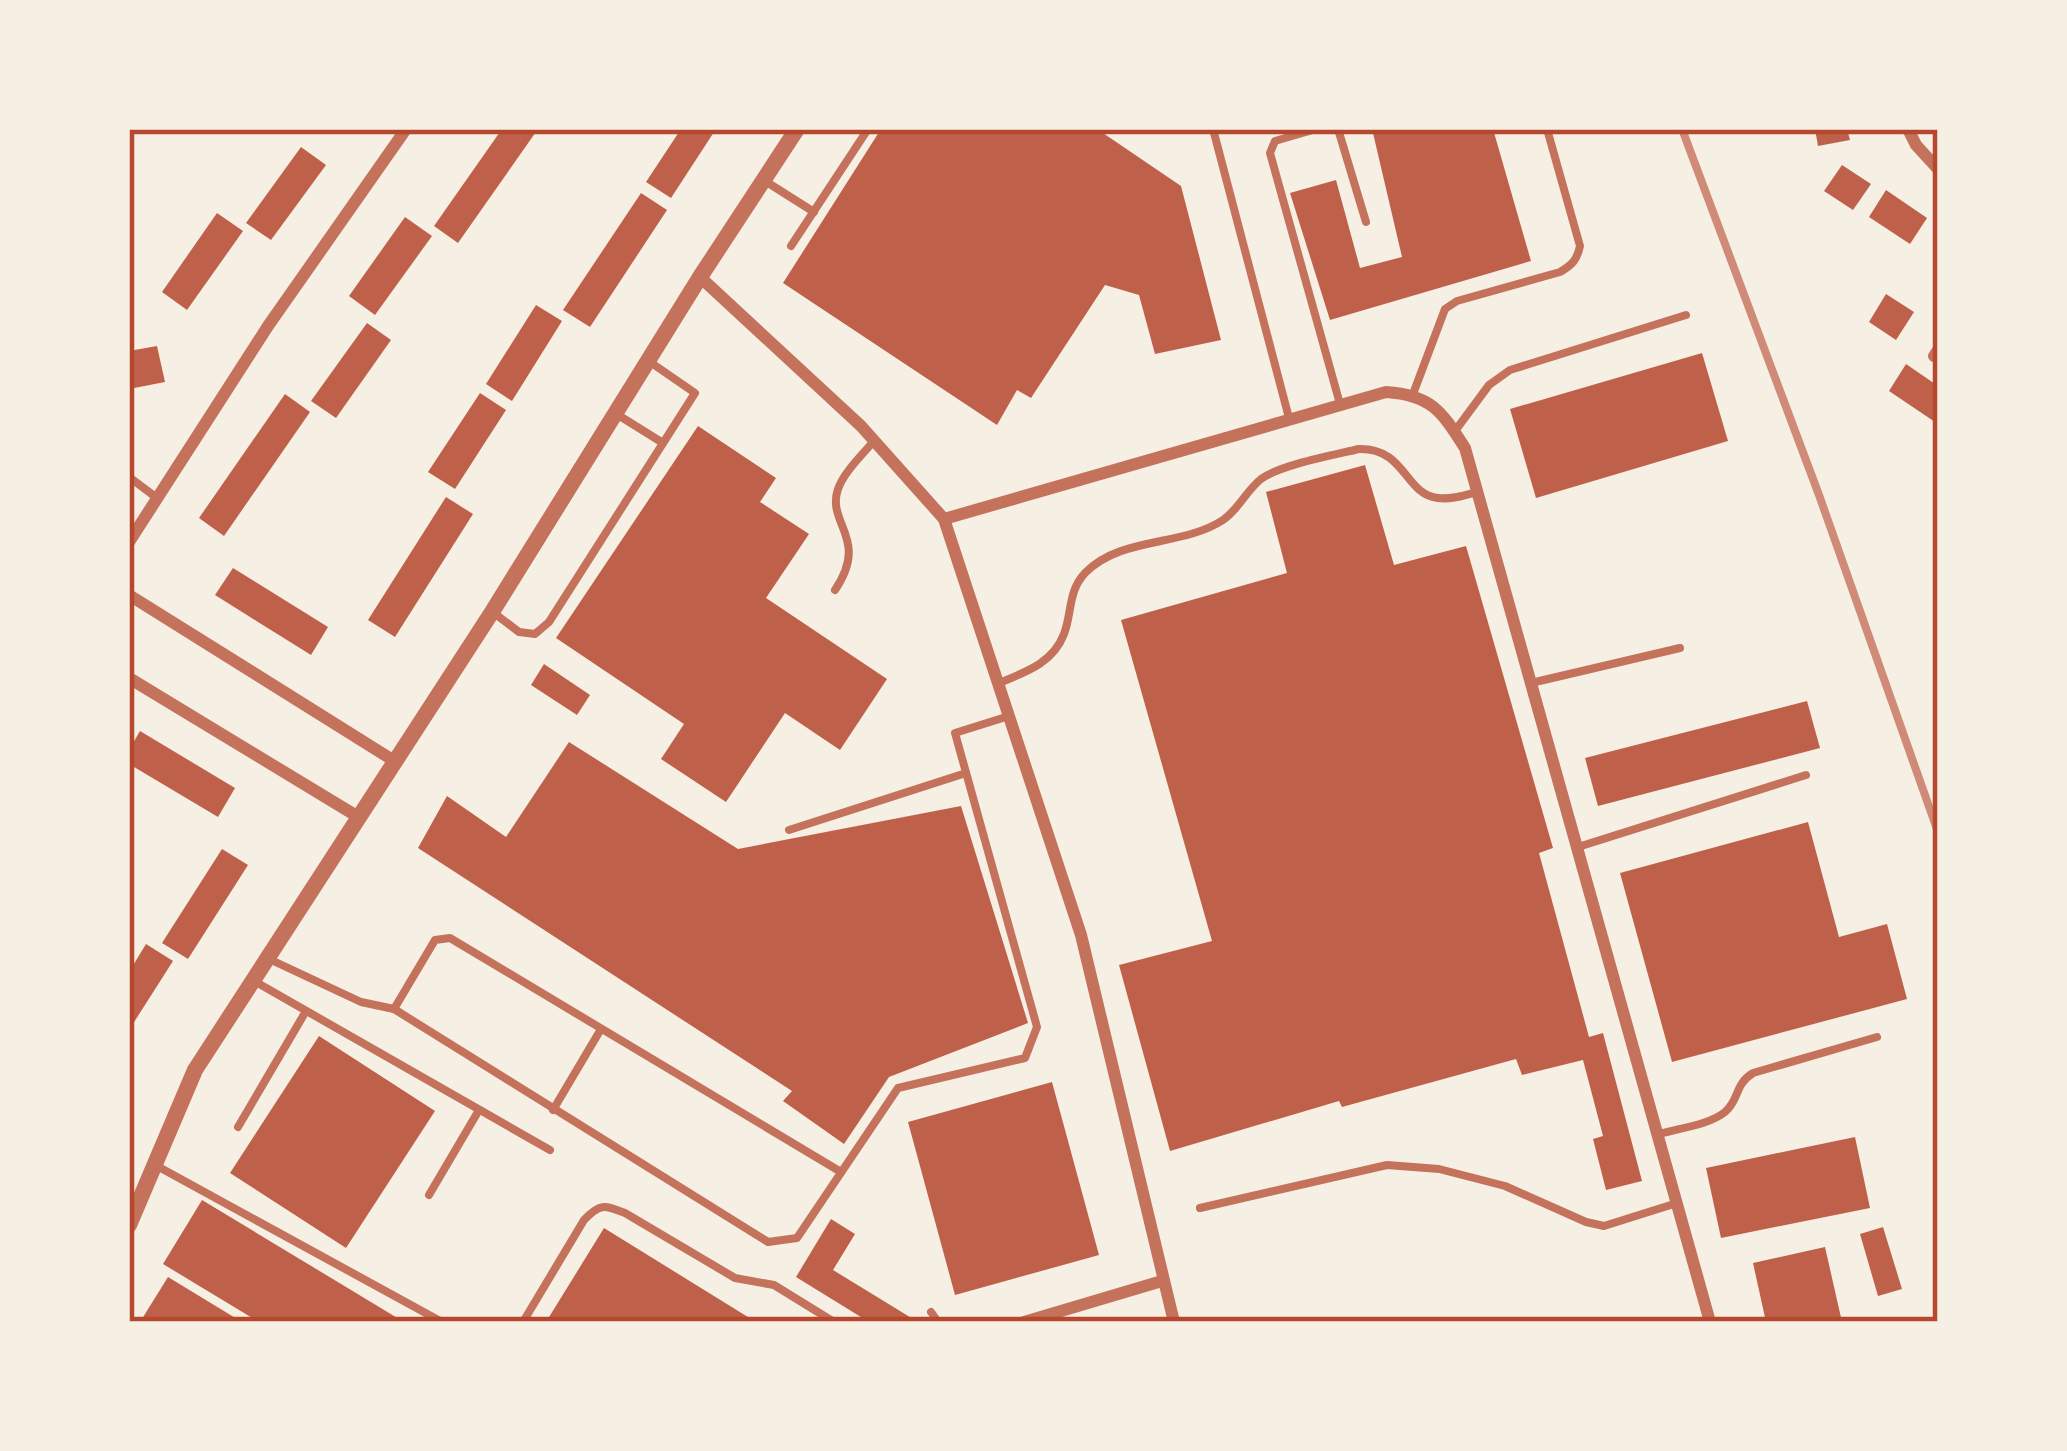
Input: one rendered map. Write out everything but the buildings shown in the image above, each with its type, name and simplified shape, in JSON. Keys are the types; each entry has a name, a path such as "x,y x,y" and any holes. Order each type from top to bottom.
{"street":[{"path":"129,542 268,326 406,129"},
{"path":"129,1225 195,1070 797,129"},
{"path":"1908,129 1938,169"},
{"path":"700,277 874,440 944,519 1081,935 1174,1322"},
{"path":"944,519 1386,392 1413,394 1440,410 1465,448 1710,1322"},
{"path":"129,595 396,762"},
{"path":"129,678 360,818"},
{"path":"1024,1322 1162,1281"}],"lane":[{"path":"791,246 868,129"},
{"path":"1213,129 1289,418"},
{"path":"1316,129 1276,141 1270,152 1340,404"},
{"path":"1338,129 1366,222"},
{"path":"1413,394 1445,309 1457,301 1560,272 1578,256 1580,246 1547,129"},
{"path":"764,180 814,212"},
{"path":"1454,432 1489,385 1510,370 1686,315"},
{"path":"492,612 519,632 535,634 549,622 695,393 649,361"},
{"path":"616,414 663,442"},
{"path":"835,590 850,561 837,507 838,489 874,440"},
{"path":"998,684 1036,668 1053,653 1064,633 1074,589 1086,572 1110,556 1223,520 1267,474 1373,448 1387,454 1418,489 1434,498 1478,492"},
{"path":"129,477 157,498"},
{"path":"1531,683 1681,649"},
{"path":"269,959 362,1002 394,1010 768,1242 797,1238 898,1088 1025,1058 1037,1027 955,733 1009,716"},
{"path":"789,830 966,773"},
{"path":"1577,848 1806,775"},
{"path":"394,1010 435,940 450,938 841,1172"},
{"path":"254,981 550,1150"},
{"path":"238,1127 306,1011"},
{"path":"553,1110 601,1029"},
{"path":"1658,1135 1728,1110 1742,1080 1754,1073 1877,1037"},
{"path":"429,1195 479,1110"},
{"path":"1200,1208 1387,1165 1439,1169 1505,1186 1604,1226 1677,1203"},
{"path":"156,1166 442,1322"},
{"path":"523,1322 584,1220 606,1206 735,1278 774,1285 834,1322"},
{"path":"931,1312 938,1322"}],"railway":[{"path":"1682,129 1938,832"}]}
